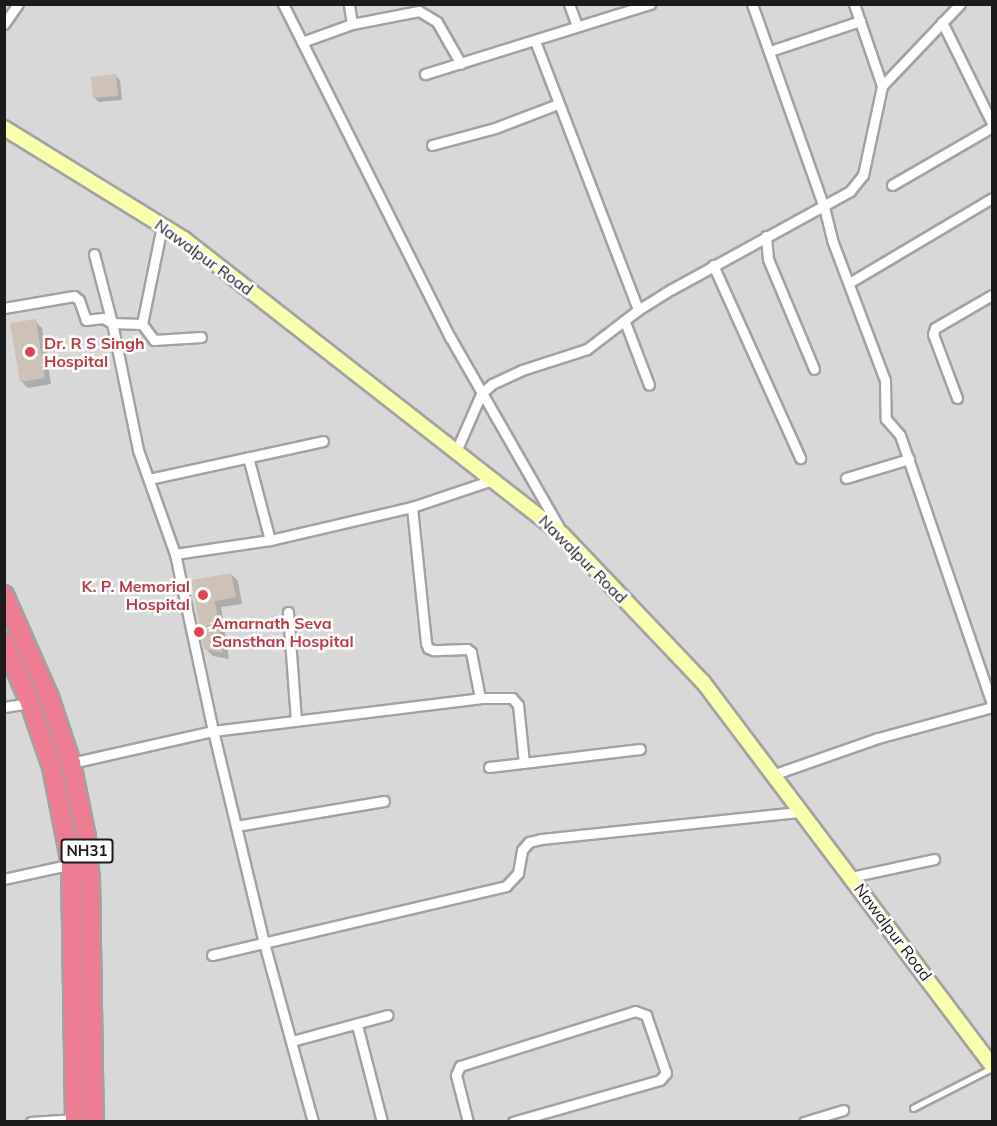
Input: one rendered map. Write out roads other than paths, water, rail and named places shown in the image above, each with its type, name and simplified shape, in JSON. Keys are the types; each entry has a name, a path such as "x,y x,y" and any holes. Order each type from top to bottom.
{"highway":[{"name":"NH31","path":"4,595 49,697 71,763 86,837 80,863 75,1120"},
{"name":"NH31","path":"4,642 30,703 52,767 80,863 94,1122"}],"street":[{"path":"4,24 18,4"},
{"path":"283,4 481,394 562,534"},
{"path":"349,4 352,24"},
{"path":"569,4 577,26"},
{"path":"425,74 650,4"},
{"path":"752,4 824,207 832,240 885,380 886,419 900,435 909,459 993,705 878,738 775,774"},
{"path":"457,449 481,394 492,384 513,374 587,349 638,310 766,236 824,207 850,191 863,175 882,86 855,4"},
{"path":"882,86 960,4"},
{"path":"302,42 352,24 419,11 437,22 461,64"},
{"path":"770,51 860,21"},
{"path":"892,185 992,121 942,22"},
{"path":"535,41 638,310"},
{"path":"432,146 495,128 558,104"},
{"name":"Nawalpur Road","path":"4,128 184,239 457,449 562,534 702,682 775,774 799,812 851,877 993,1066"},
{"path":"849,283 993,198"},
{"path":"162,226 142,324 154,340 201,337"},
{"path":"766,236 768,259 814,369"},
{"path":"94,254 112,322 138,450 175,554 213,731 264,943 313,1122"},
{"path":"713,266 800,458"},
{"path":"957,398 932,339 935,328 993,295"},
{"path":"4,308 74,296 80,300 86,320 103,318 112,322 142,324"},
{"path":"625,322 649,385"},
{"path":"149,479 323,441"},
{"path":"248,458 270,540"},
{"path":"846,478 909,459"},
{"path":"175,554 270,540 412,507 495,479"},
{"path":"412,507 426,643 428,648 433,650 466,649 471,652 480,698"},
{"path":"288,612 296,721"},
{"path":"71,763 213,731 480,698 516,700 524,762"},
{"path":"4,707 30,703"},
{"path":"489,766 640,749"},
{"path":"236,826 384,801"},
{"path":"212,955 506,886 518,873 522,850 529,842 541,838 799,812"},
{"path":"851,877 934,859"},
{"path":"4,879 80,863"},
{"path":"468,1122 456,1075 460,1066 635,1011 646,1015 666,1073 660,1080 513,1122"},
{"path":"292,1041 388,1015"},
{"path":"357,1025 382,1122"},
{"path":"804,1122 843,1110"},
{"path":"31,1122 75,1120"}],"lane":[{"path":"913,1108 993,1066"}],"place":[{"name":"Dr. R S Singh Hospital","path":"30,352"},
{"name":"K. P. Memorial Hospital","path":"203,595"},
{"name":"Amarnath Seva Sansthan Hospital","path":"199,632"}]}
